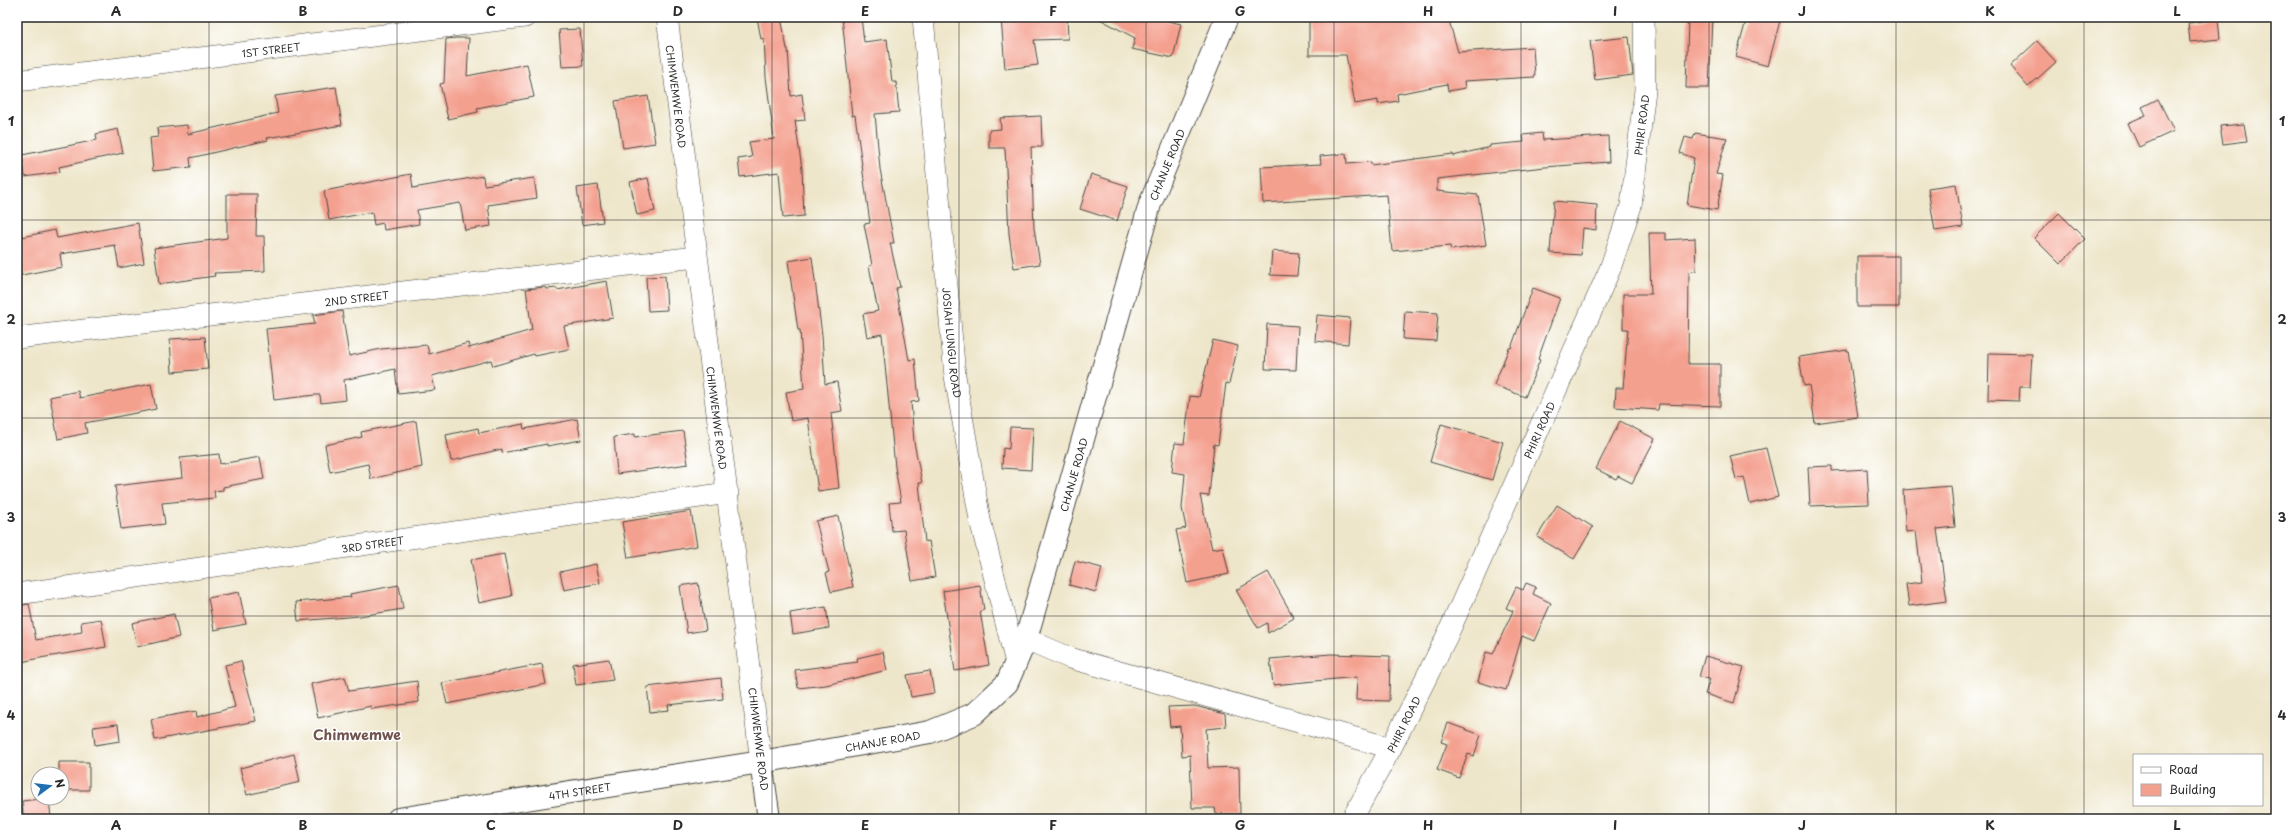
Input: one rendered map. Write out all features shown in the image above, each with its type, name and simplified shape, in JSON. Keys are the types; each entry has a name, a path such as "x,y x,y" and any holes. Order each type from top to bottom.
{"street":[{"name":"1ST STREET","path":"17,81 525,17"},
{"name":"CHIMWEMWE ROAD","path":"667,17 696,257 728,493 761,762 770,819"},
{"name":"JOSIAH LUNGU ROAD","path":"923,17 955,376 980,520 1016,663"},
{"name":"CHANJE ROAD","path":"761,762 930,732 974,714 1007,683 1026,639 1150,204 1226,17"},
{"name":"PHIRI ROAD","path":"1352,819 1391,748 1447,636 1610,269 1631,206 1645,90 1644,17"},
{"name":"2ND STREET","path":"17,338 696,257"},
{"name":"3RD STREET","path":"17,594 728,493"},
{"path":"1026,639 1070,658 1391,748"},
{"name":"4TH STREET","path":"398,819 761,762"}],"building":[{"path":"757,17 781,17 788,49 791,96 802,94 805,120 795,121 802,169 804,216 783,218 779,172 740,177 738,159 752,157 749,142 774,139 766,77 764,38 761,39"},
{"path":"842,17 861,17 864,42 887,39 892,82 896,82 899,112 875,114 880,169 894,243 890,243 900,287 896,288 909,360 915,359 919,401 911,402 914,442 922,483 919,483 925,542 929,541 935,577 912,581 904,530 892,531 889,503 901,502 895,467 882,334 867,337 863,314 878,311 869,266 872,265 864,224 870,223 855,115 852,116"},
{"path":"1001,17 1067,17 1068,39 1034,40 1038,65 1005,69"},
{"path":"1096,17 1151,17 1181,24 1173,58 1132,49 1135,38"},
{"path":"1309,17 1448,17 1458,52 1533,47 1535,77 1464,81 1465,88 1448,91 1447,84 1397,94 1398,101 1378,104 1378,100 1355,104 1346,55 1309,55"},
{"path":"1688,17 1712,17 1709,88 1686,88"},
{"path":"1747,17 1781,17 1768,66 1736,57"},
{"path":"2218,19 2220,39 2190,42 2188,23"},
{"path":"580,29 583,66 562,67 559,30"},
{"path":"1629,37 1633,75 1595,80 1590,41"},
{"path":"469,38 467,76 527,64 534,97 477,108 478,112 448,119 440,84 444,83 446,39"},
{"path":"2037,41 2056,62 2028,87 2010,66"},
{"path":"336,87 342,125 267,138 268,140 190,158 191,167 153,171 150,138 158,137 157,128 187,125 188,134 278,113 275,96"},
{"path":"648,96 655,143 623,148 615,101"},
{"path":"2158,99 2174,131 2139,147 2128,123 2146,115 2142,107"},
{"path":"1041,116 1042,147 1031,147 1034,228 1040,264 1014,268 1009,234 1005,148 989,148 989,130 1001,129 1000,118"},
{"path":"2244,124 2247,141 2223,144 2220,126"},
{"path":"118,129 123,153 59,167 60,172 25,177 22,155 97,140 96,134"},
{"path":"1542,133 1543,140 1608,136 1609,162 1545,167 1437,179 1437,191 1478,195 1486,245 1451,250 1450,246 1392,251 1387,195 1263,203 1261,167 1321,164 1320,156 1346,154 1347,164 1371,162 1371,165 1453,154 1453,156 1490,147 1490,145 1524,142 1523,135"},
{"path":"1695,133 1727,138 1716,174 1723,175 1717,210 1687,205 1694,158 1680,153 1685,137 1693,139"},
{"path":"411,174 413,188 483,176 484,185 534,178 537,198 488,205 491,226 465,230 460,203 417,210 419,224 384,230 383,223 374,225 372,212 329,220 324,191"},
{"path":"1091,174 1128,186 1117,221 1080,209"},
{"path":"648,178 655,211 637,215 630,182"},
{"path":"1956,184 1963,227 1935,231 1928,188"},
{"path":"598,185 603,222 582,225 577,188"},
{"path":"227,194 257,194 256,236 264,236 265,271 214,273 215,276 159,284 154,248 227,238"},
{"path":"1554,201 1597,205 1596,230 1583,228 1581,255 1550,253"},
{"path":"2059,213 2085,239 2060,264 2034,238"},
{"path":"138,223 144,263 119,268 115,245 60,254 62,267 17,276 17,238 55,230 57,238"},
{"path":"1649,233 1666,233 1666,240 1695,238 1696,271 1689,272 1688,364 1720,364 1720,406 1659,404 1658,410 1615,407 1616,388 1623,388 1628,329 1623,329 1623,294 1651,294"},
{"path":"1272,251 1299,253 1297,276 1270,275"},
{"path":"1857,256 1899,256 1899,307 1857,307"},
{"path":"812,257 822,335 825,384 837,382 842,411 831,413 839,488 818,491 808,418 791,421 786,392 804,389 800,330 798,330 788,261"},
{"path":"665,276 667,310 648,311 646,277"},
{"path":"607,281 613,318 564,326 569,349 535,356 534,354 493,366 491,360 432,376 435,390 398,394 395,369 344,380 346,400 321,403 320,395 315,395 274,400 266,329 315,324 313,315 342,311 349,356 381,349 427,345 429,354 468,343 469,348 532,330 526,289 546,287 547,289 557,288 557,290"},
{"path":"1533,288 1560,298 1538,359 1540,360 1525,397 1494,385 1509,348 1511,348"},
{"path":"1405,311 1438,313 1436,341 1403,339"},
{"path":"1317,315 1350,318 1348,344 1315,341"},
{"path":"1267,324 1298,326 1296,370 1265,369"},
{"path":"205,337 208,369 172,372 170,339"},
{"path":"1213,340 1238,346 1229,384 1226,383 1218,445 1214,444 1209,496 1200,495 1212,549 1223,547 1229,574 1187,583 1176,530 1186,528 1182,508 1185,474 1172,472 1175,443 1184,444 1190,396 1199,397"},
{"path":"1848,350 1858,417 1815,423 1809,385 1804,386 1799,357"},
{"path":"1989,353 2032,354 2030,387 2020,387 2019,401 1988,400"},
{"path":"151,384 156,409 85,423 87,433 58,439 50,397 78,391 80,398"},
{"path":"577,419 581,440 547,446 547,444 502,453 502,449 451,461 446,435 478,428 479,433 523,424 524,429"},
{"path":"416,421 422,467 371,479 368,464 330,472 325,445 362,437 361,432"},
{"path":"1620,421 1655,439 1632,483 1618,476 1616,479 1596,469"},
{"path":"1441,424 1503,442 1492,480 1430,462"},
{"path":"1010,427 1033,428 1031,470 1002,468 1003,448 1009,449"},
{"path":"683,431 688,464 617,474 614,437 635,434 635,437"},
{"path":"1766,448 1778,497 1750,504 1744,477 1736,479 1730,456"},
{"path":"219,454 220,464 260,457 264,479 223,487 223,490 214,491 215,498 162,503 165,524 121,529 115,486 182,478 180,458"},
{"path":"1832,466 1832,471 1867,469 1869,504 1810,506 1808,467"},
{"path":"1951,486 1955,527 1937,529 1947,601 1909,606 1906,584 1922,582 1916,531 1906,532 1903,490"},
{"path":"1557,505 1593,527 1574,559 1537,537"},
{"path":"691,511 697,546 628,558 622,522"},
{"path":"838,516 853,587 831,592 826,573 829,572 816,521"},
{"path":"504,554 512,596 479,603 471,560"},
{"path":"1075,561 1102,568 1096,592 1069,585"},
{"path":"596,564 600,583 564,590 560,572"},
{"path":"1268,572 1294,618 1268,633 1267,623 1258,628 1236,590"},
{"path":"698,583 706,630 687,633 680,586"},
{"path":"1526,583 1536,587 1533,594 1551,603 1534,641 1522,636 1506,690 1478,682 1486,652 1493,654 1513,611 1506,608 1516,587 1523,590"},
{"path":"399,585 403,609 360,616 298,621 296,602 351,597 350,594"},
{"path":"980,585 984,610 980,611 989,665 955,671 943,591"},
{"path":"239,592 246,624 214,630 208,598"},
{"path":"29,604 36,640 82,632 81,622 101,619 106,647 17,663 17,606"},
{"path":"826,607 829,628 793,634 790,613"},
{"path":"174,614 179,637 137,647 132,623"},
{"path":"883,652 887,670 826,685 798,688 795,670 858,662 857,658"},
{"path":"1331,654 1390,656 1389,701 1356,700 1357,677 1273,685 1270,659"},
{"path":"1705,656 1744,667 1734,703 1705,694 1710,679 1699,677"},
{"path":"609,659 613,680 576,685 573,664"},
{"path":"241,661 256,721 155,740 151,719 196,711 197,717 235,707 225,665"},
{"path":"542,664 546,684 447,704 442,683"},
{"path":"930,671 934,693 911,697 907,675"},
{"path":"345,677 349,691 417,681 419,702 372,709 371,706 318,718 311,684"},
{"path":"721,678 723,699 668,705 669,710 650,712 647,687"},
{"path":"1195,706 1225,714 1226,727 1206,729 1208,768 1239,767 1240,814 1216,814 1215,808 1192,808 1190,755 1182,756 1180,726 1170,727 1168,707"},
{"path":"1448,723 1481,735 1474,756 1468,754 1459,778 1437,770 1447,744 1441,742"},
{"path":"118,724 120,741 95,745 93,727"},
{"path":"294,754 300,782 247,795 240,768"},
{"path":"59,762 89,762 89,790 70,790 70,766 59,766"},
{"path":"30,800 30,806 50,806 51,819 24,819 22,801"}],"district":[{"name":"Chimwemwe","path":"357,734"}]}
